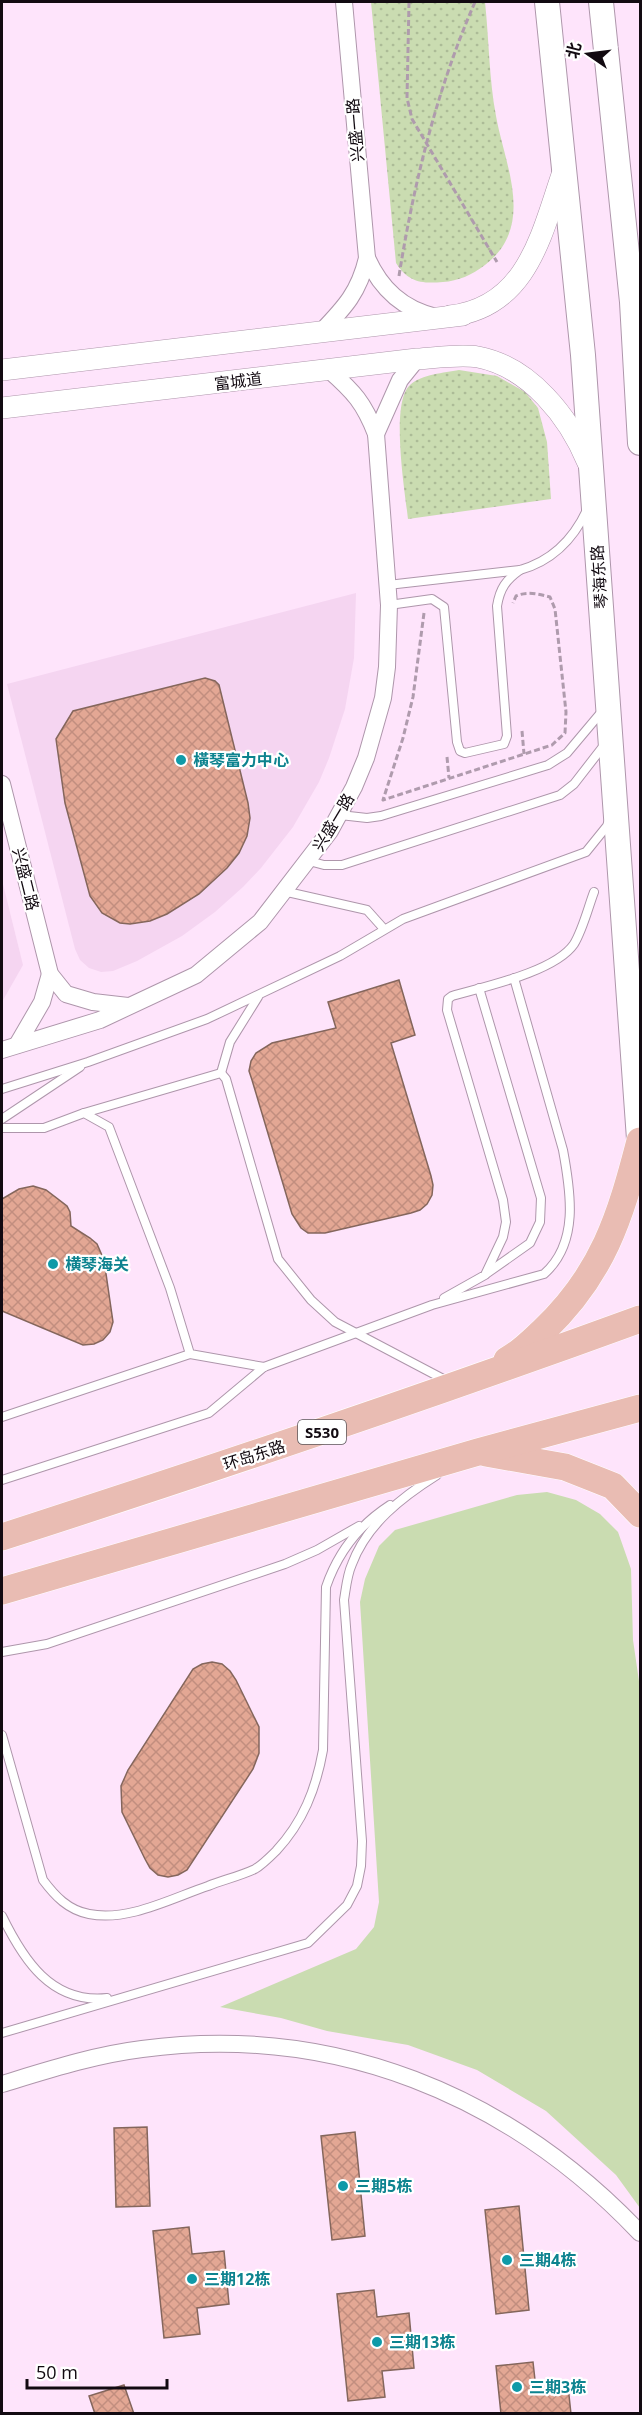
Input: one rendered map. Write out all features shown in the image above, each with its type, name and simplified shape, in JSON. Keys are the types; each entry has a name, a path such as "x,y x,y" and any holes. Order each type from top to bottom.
{"main road":[{"name":"琴海东路","path":"547,2 583,355 640,1153"},
{"path":"601,2 632,302 640,443"},
{"path":"458,1386 517,1355 555,1319 592,1273 607,1246 624,1203 640,1141"},
{"name":"环岛东路","path":"2,1537 458,1386 640,1319"},
{"path":"2,1592 478,1452 640,1408"},
{"path":"478,1452 564,1467 613,1486 640,1514"}],"street":[{"name":"兴盛一路","path":"321,332 352,298 362,279 367,258 344,2"},
{"path":"2,370 463,315 488,305 511,288 528,267 564,167"},
{"name":"兴盛一路","path":"367,258 383,286 394,298 423,314 439,317"},
{"name":"富城道","path":"2,408 417,359 474,357 494,361 514,372 551,402 576,436 590,466"},
{"path":"376,434 400,380 417,359"},
{"path":"329,370 355,393 368,414 376,434"},
{"name":"兴盛一路","path":"9,1048 100,1020 196,975 260,922 309,861 340,815 366,758 383,698 388,657 388,585 376,434"},
{"name":"兴盛二路","path":"2,784 50,974"},
{"path":"50,974 66,993 101,1004 130,1006"},
{"path":"9,1048 42,1002 50,974"},
{"path":"2,2084 64,2064 103,2055 182,2045 261,2046 340,2057 416,2080 453,2095 497,2118 555,2155 586,2180 640,2234"}],"lane":[{"path":"388,585 520,570 538,565 566,543 578,526 592,492"},
{"path":"389,605 432,599 444,607 456,742 460,751 465,753 498,747 504,744 507,736 497,606 499,593 504,583 520,570"},
{"path":"340,815 368,818 381,816 548,765 567,753 608,704"},
{"path":"309,861 324,865 342,865 560,795 587,769 610,736"},
{"path":"2,1089 88,1062 207,1019 339,956 404,919 586,852 607,826 615,802"},
{"path":"283,891 367,910 384,929"},
{"path":"484,1275 503,1237 506,1222 447,1004 452,996 529,973 562,955 574,944 594,892"},
{"path":"2,1480 209,1413 264,1367 432,1305 544,1274 556,1263 564,1248 570,1225 566,1167 514,978"},
{"path":"432,1305 484,1275 530,1243 540,1222 541,1198 479,988"},
{"path":"221,1073 230,1042 258,996"},
{"path":"2,1119 88,1062"},
{"path":"2,1128 44,1128 84,1113 221,1073"},
{"path":"221,1073 226,1079 278,1258 310,1300 335,1322 458,1386"},
{"path":"84,1113 109,1127 170,1287 190,1354"},
{"path":"2,1417 190,1354 264,1367"},
{"path":"2,1652 47,1644 285,1564 339,1538 478,1452"},
{"path":"2,2033 308,1943 333,1920 352,1895 357,1886 361,1866 362,1841 344,1600 351,1565 364,1537 409,1493"},
{"path":"2,1736 43,1880 55,1896 70,1908 89,1914 113,1916 147,1908 256,1868 275,1852 297,1826 309,1802 323,1750 326,1587 341,1552 356,1533 377,1514"},
{"path":"2,1916 24,1957 34,1970 54,1985 76,1995 101,1999 125,1996"}],"path":[{"path":"409,2 407,98 412,119 497,262"},
{"path":"399,278 406,233 426,144 453,57 475,2"},
{"path":"426,609 413,697 403,738 383,800 552,746 565,733 566,711 555,609 550,597 536,593 524,593 516,596 510,611"},
{"path":"522,730 524,754"}],"shaded area":[{"name":"橫琴富力中心","path":"356,593 354,658 345,709 319,782 293,827 243,887 215,912 182,936 137,961 113,971 101,972 89,968 80,960 75,949 7,684"},
{"path":"2,880 23,965 2,1002"}],"green space":[{"path":"371,2 485,2 490,73 500,135 510,175 513,214 509,232 500,249 480,269 459,279 422,282 410,278 396,263"},
{"path":"459,370 497,376 525,392 538,408 547,442 551,499 408,519 400,449 401,410 404,395 410,385 421,378"},
{"path":"547,1492 576,1500 600,1514 618,1532 631,1569 633,1640 640,1688 640,2208 616,2175 546,2111 477,2070 408,2045 327,2031 281,2018 220,2007 356,1949 374,1927 379,1902 360,1602 365,1579 379,1546 395,1530 517,1495"}],"building":[{"path":"205,678 219,685 248,803 250,818 247,836 239,853 227,868 199,894 167,914 150,921 120,923 102,913 90,896 65,803 56,739 73,711"},
{"path":"399,980 415,1035 391,1043 431,1176 432,1195 420,1210 411,1213 325,1233 308,1233 301,1228 292,1214 249,1071 251,1061 256,1053 272,1043 336,1028 328,1002"},
{"name":"横琴海关","path":"33,1186 46,1190 67,1206 71,1226 97,1244 104,1260 113,1322 110,1332 103,1340 94,1344 83,1345 2,1311 2,1199 19,1189"},
{"path":"212,1662 222,1664 236,1680 259,1727 259,1753 253,1769 187,1870 168,1877 158,1875 150,1868 122,1812 121,1786 128,1770 193,1669"},
{"path":"147,2127 150,2206 116,2207 114,2128"},
{"name":"三期5栋","path":"355,2132 365,2236 332,2240 321,2136"},
{"name":"三期4栋","path":"519,2206 529,2310 496,2314 485,2210"},
{"name":"三期12栋","path":"189,2227 192,2254 224,2251 229,2304 197,2308 200,2334 164,2338 153,2231"},
{"name":"三期13栋","path":"374,2290 377,2317 409,2313 414,2368 382,2371 385,2397 348,2401 337,2294"},
{"name":"三期3栋","path":"533,2362 536,2389 568,2386 571,2414 501,2414 496,2366"},
{"path":"124,2385 134,2414 95,2414 89,2396"}],"place":[{"name":"橫琴富力中心","path":"181,760"},
{"name":"横琴海关","path":"53,1264"},
{"name":"三期5栋","path":"343,2186"},
{"name":"三期4栋","path":"507,2260"},
{"name":"三期12栋","path":"192,2279"},
{"name":"三期13栋","path":"377,2342"},
{"name":"三期3栋","path":"517,2387"}]}
